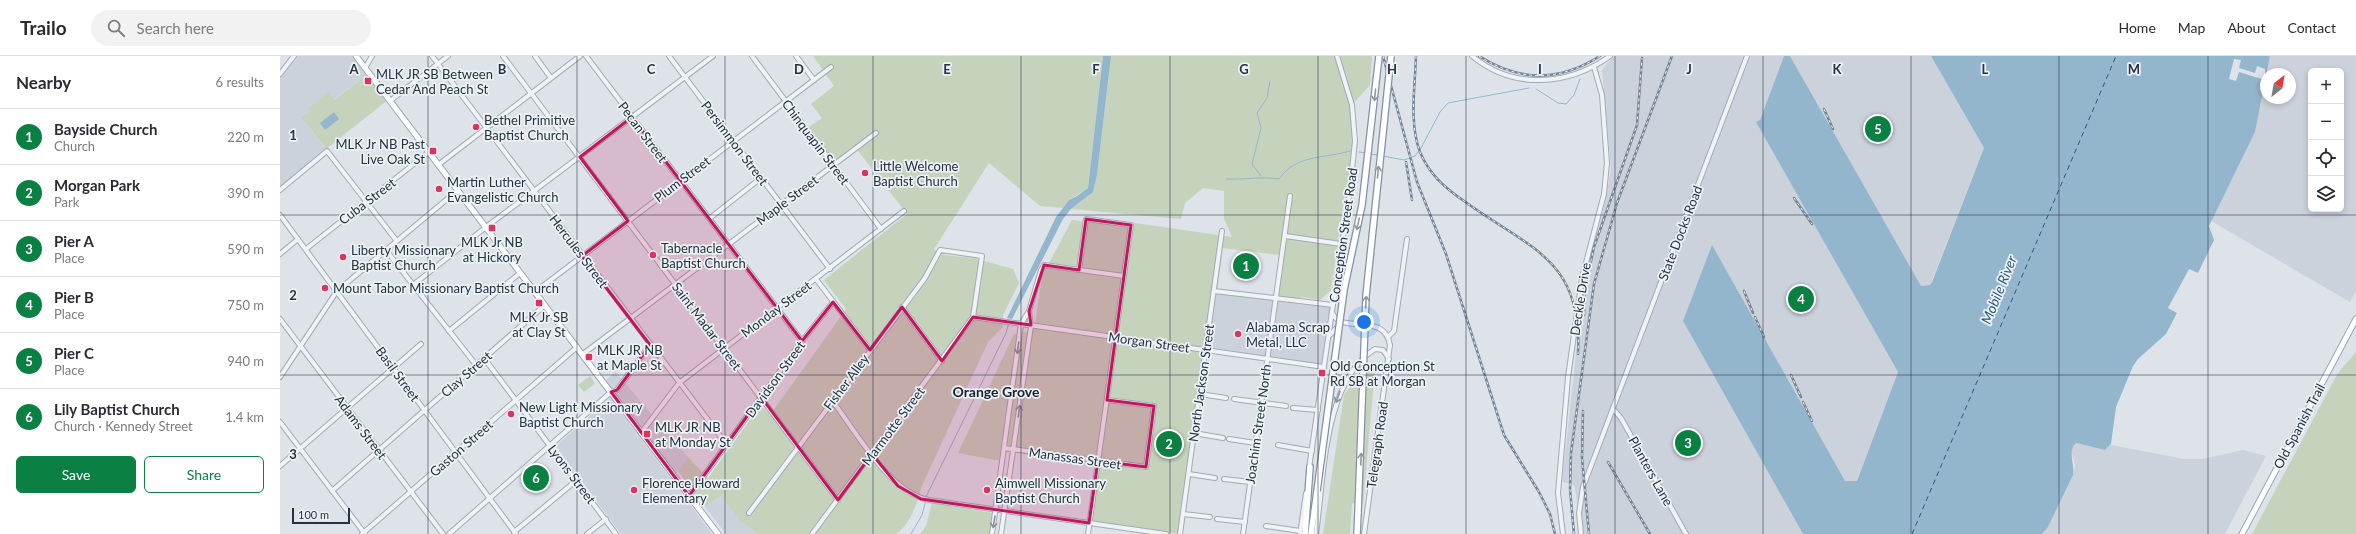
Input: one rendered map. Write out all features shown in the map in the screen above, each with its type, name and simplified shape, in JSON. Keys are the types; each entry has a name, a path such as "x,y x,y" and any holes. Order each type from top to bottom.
{"highway":[{"path":"1311,534 1344,290 1362,205 1379,56"},
{"path":"1357,534 1366,296 1391,56"},
{"path":"1302,533 1310,467"}],"main road":[{"path":"356,56 718,534"},
{"name":"Old Spanish Trail","path":"2242,534 2356,319"}],"street":[{"path":"280,74 294,56"},
{"path":"365,68 372,56"},
{"name":"Hercules Street","path":"432,56 650,346 727,444"},
{"path":"390,101 448,56"},
{"name":"Saint Madar Street","path":"504,56 838,500"},
{"path":"534,56 551,78"},
{"path":"438,164 580,56"},
{"name":"Pecan Street","path":"586,56 802,341"},
{"name":"Persimmon Street","path":"669,56 830,269"},
{"path":"413,285 486,227 713,56"},
{"name":"Chinquapin Street","path":"752,56 881,229"},
{"path":"796,56 814,80"},
{"name":"Conception Street Road","path":"1310,467 1334,305 1355,141 1352,105 1337,56"},
{"path":"1472,56 1478,58 1490,70 1506,76 1534,81 1556,80 1594,67 1610,56"},
{"name":"State Docks Road","path":"1581,534 1579,513 1583,487 1614,410 1747,56"},
{"name":"Plum Street","path":"534,292 831,67"},
{"name":"Deckle Drive","path":"1563,534 1558,493 1568,377 1582,278 1604,194 1607,163 1602,94 1594,67"},
{"name":"Maple Street","path":"583,354 876,133"},
{"path":"280,190 327,151 396,240"},
{"name":"Cuba Street","path":"306,249 429,152"},
{"path":"710,218 762,178"},
{"path":"280,377 337,291 385,249 458,190"},
{"name":"Joachim Street North","path":"1243,534 1290,196"},
{"name":"Monday Street","path":"641,433 679,383 904,212"},
{"name":"Basil Street","path":"280,215 515,533"},
{"path":"1078,270 1086,219 1131,225 1088,534"},
{"name":"North Jackson Street","path":"1180,534 1222,232"},
{"path":"1285,236 1341,244"},
{"name":"Telegraph Road","path":"1364,534 1389,359 1388,337 1394,331 1407,238"},
{"path":"280,254 298,239"},
{"path":"385,249 476,365"},
{"name":"Fisher Alley","path":"749,513 902,307 926,278 940,250 982,256 973,317"},
{"path":"992,534 1021,324 1029,311 1044,265 1124,276"},
{"path":"449,331 520,273"},
{"path":"816,279 870,350"},
{"path":"1214,291 1334,305"},
{"name":"Davidson Street","path":"689,496 802,341 833,302"},
{"name":"Clay Street","path":"332,491 545,305"},
{"path":"902,307 942,361"},
{"path":"1002,534 1031,326 1029,311"},
{"path":"1332,312 1337,319 1346,322 1378,327 1385,331 1388,337"},
{"name":"Morgan Street","path":"973,317 1324,367"},
{"name":"Marmotte Street","path":"812,534 942,361 973,317"},
{"name":"Adams Street","path":"280,319 443,534"},
{"path":"1328,339 1336,327 1346,322"},
{"path":"280,466 421,344"},
{"path":"450,534 611,392 617,390 650,346"},
{"name":"Gaston Street","path":"364,534 577,347"},
{"path":"1316,534 1331,424 1343,384 1355,368 1375,349 1383,350 1389,359"},
{"name":"Lyons Street","path":"484,358 577,480 616,534"},
{"path":"1200,394 1226,398"},
{"path":"1234,399 1286,406"},
{"path":"832,400 898,486 921,499 1166,534"},
{"name":"Manassas Street","path":"1004,448 1146,467 1154,406 1107,400"},
{"path":"1293,408 1318,410"},
{"name":"Planters Lane","path":"1614,410 1621,418 1686,534"},
{"path":"280,422 364,534"},
{"path":"1194,433 1223,438"},
{"path":"1229,439 1255,443"},
{"path":"1278,445 1312,451"},
{"path":"1189,474 1215,478"},
{"path":"1224,479 1250,482"},
{"path":"515,533 577,480"},
{"path":"1183,514 1210,518"},
{"path":"587,534 606,519"},
{"path":"1217,519 1245,522"},
{"path":"1266,526 1302,533"}],"highlighted area":[{"path":"632,117 802,341 833,302 870,350 902,307 942,361 973,317 1031,325 1029,311 1044,265 1079,270 1086,219 1131,225 1107,400 1154,406 1146,467 1098,461 1089,523 921,499 898,486 872,454 838,500 761,397 689,496 611,392 617,390 650,345 582,256 628,221 580,157"}],"shaded area":[{"path":"294,56 356,56 369,73 333,100 327,93 308,108 310,111 301,117 327,151 280,190 280,74"},
{"path":"1614,56 1784,56 1760,120 1757,122 1898,372 1857,481 1846,482 1683,321 1803,534 1584,534 1574,485 1562,482 1584,281 1604,208 1611,168 1602,70"},
{"path":"1790,56 1931,56 1984,148 1930,285 1921,286 1919,284"},
{"path":"2270,56 2356,56 2356,291 2350,302 2211,221 2255,132 2260,104 2296,104 2296,68 2267,68"},
{"path":"1216,293 1330,307 1322,364 1209,348"},
{"path":"615,371 688,457 675,475 605,382"},
{"name":"Florence Howard Elementary","path":"610,398 712,534 621,534 556,446"},
{"path":"2076,443 2105,450 2111,445 2184,459 2202,459 2243,450 2266,456 2225,534 2042,534 2048,527 2073,475 2075,465 2071,450"},
{"path":"721,496 740,521 758,534 726,534 705,507"}],"green space":[{"path":"813,56 1103,56 1088,188 1069,200 1063,208 1040,206 989,163 934,249 948,256 972,258 1013,269 1019,283 1003,315 1003,327 988,342 921,488 912,514 901,530 896,534 758,534 740,521 721,496 705,507 678,471 688,457 708,478 761,405 770,415 846,309 824,280 907,214 855,147 834,161 809,127 822,118 811,104 834,86"},
{"path":"1111,56 1371,56 1372,58 1370,85 1352,105 1355,141 1350,190 1345,191 1331,290 1320,300 1301,297 1300,303 1274,300 1279,255 1223,248 1209,348 1204,347 1179,534 1092,521 1100,459 1004,445 1001,461 958,453 1014,334 1034,330 1044,263 1049,263 1072,220 1127,227 1135,223 1232,237 1224,219 1224,191 1203,188 1185,203 1181,219 1071,209 1093,192 1097,175"},
{"path":"369,73 389,99 326,149 301,117 310,111 308,108 328,92 334,100"},
{"path":"2356,352 2356,534 2252,534 2338,373"},
{"path":"1367,365 1371,365 1375,368 1363,505 1352,503 1350,534 1323,534 1344,395"},
{"path":"590,376 595,384 584,392 578,385"},
{"path":"932,503 993,513 990,534 920,534 926,526"}],"water":[{"path":"1103,56 1111,56 1097,175 1093,192 1071,209 1063,219 1012,319 1007,318 1056,217 1069,200 1088,188"},
{"name":"Mobile River","path":"1784,56 1790,56 1921,286 1930,285 1984,148 1931,56 2270,56 2268,68 2260,68 2261,104 2255,132 2209,226 2214,240 2198,273 2189,269 2168,308 2177,313 2166,334 2138,359 2133,366 2116,407 2111,444 2105,450 2076,443 2073,446 2073,475 2048,527 2042,534 1803,534 1683,321 1712,245 1845,481 1857,481 1898,372 1756,122 1760,120"},
{"path":"334,112 339,119 325,130 320,123"}],"pier":[{"path":"2234,59 2241,60 2239,68 2255,73 2257,66 2262,68 2260,68 2260,78 2239,72 2236,81 2229,79"}],"waterway":[{"path":"1536,89 1558,103 1566,104 1574,95 1580,79"},
{"path":"1261,176 1252,164 1261,128 1257,113 1267,98 1270,81"},
{"path":"1383,156 1404,160 1415,156 1421,148 1440,112 1448,103 1529,88"},
{"path":"1226,179 1279,179 1286,171 1302,161 1350,151"},
{"path":"1359,152 1366,153"},
{"path":"1370,154 1378,155"},
{"path":"926,497 1006,333 1009,323"},
{"path":"911,534 922,515 926,500"}],"ferry route":[{"path":"1912,534 2116,56"}],"railway":[{"path":"1383,56 1417,182 1446,254 1504,435 1539,492 1550,514 1555,534"},
{"path":"1416,56 1414,117 1417,141 1424,160 1438,180 1450,191 1530,245 1548,260 1562,276 1572,297 1577,322 1578,354"},
{"path":"1479,56 1494,65 1509,71 1540,76 1570,71 1585,65 1600,56"},
{"path":"1574,534 1570,489 1571,453 1594,284 1617,203 1672,56"},
{"path":"1584,315 1585,289 1594,247 1637,125 1642,58"},
{"path":"1824,109 1833,129"},
{"path":"1406,162 1412,200"},
{"path":"1794,198 1812,224"},
{"path":"1744,291 1753,313"},
{"path":"1755,317 1764,337"},
{"path":"1791,375 1801,397"},
{"path":"1803,402 1812,421"},
{"path":"1583,411 1582,458 1589,534"},
{"path":"1608,462 1650,534"}],"place":[{"name":"MLK JR SB Between Cedar And Peach St","path":"368,81"},
{"name":"Bethel Primitive Baptist Church","path":"476,127"},
{"name":"Pier C","path":"1878,129"},
{"name":"MLK Jr NB Past Live Oak St","path":"433,151"},
{"name":"Little Welcome Baptist Church","path":"865,173"},
{"name":"Martin Luther Evangelistic Church","path":"439,189"},
{"name":"MLK Jr NB at Hickory","path":"492,228"},
{"name":"Tabernacle Baptist Church","path":"653,255"},
{"name":"Liberty Missionary Baptist Church","path":"343,257"},
{"name":"Bayside Church","path":"1246,266"},
{"name":"Mount Tabor Missionary Baptist Church","path":"325,288"},
{"name":"Pier B","path":"1801,299"},
{"name":"MLK Jr SB at Clay St","path":"539,303"},
{"name":"Alabama Scrap Metal, LLC","path":"1238,334"},
{"name":"MLK JR NB at Maple St","path":"589,357"},
{"name":"Old Conception St Rd SB at Morgan","path":"1322,373"},
{"name":"New Light Missionary Baptist Church","path":"511,414"},
{"name":"MLK JR NB at Monday St","path":"647,434"},
{"name":"Pier A","path":"1688,443"},
{"name":"Morgan Park","path":"1169,444"},
{"name":"Lily Baptist Church","path":"536,478"},
{"name":"Florence Howard Elementary","path":"634,490"},
{"name":"Aimwell Missionary Baptist Church","path":"987,490"}],"district":[{"name":"Orange Grove","path":"996,392"}]}
